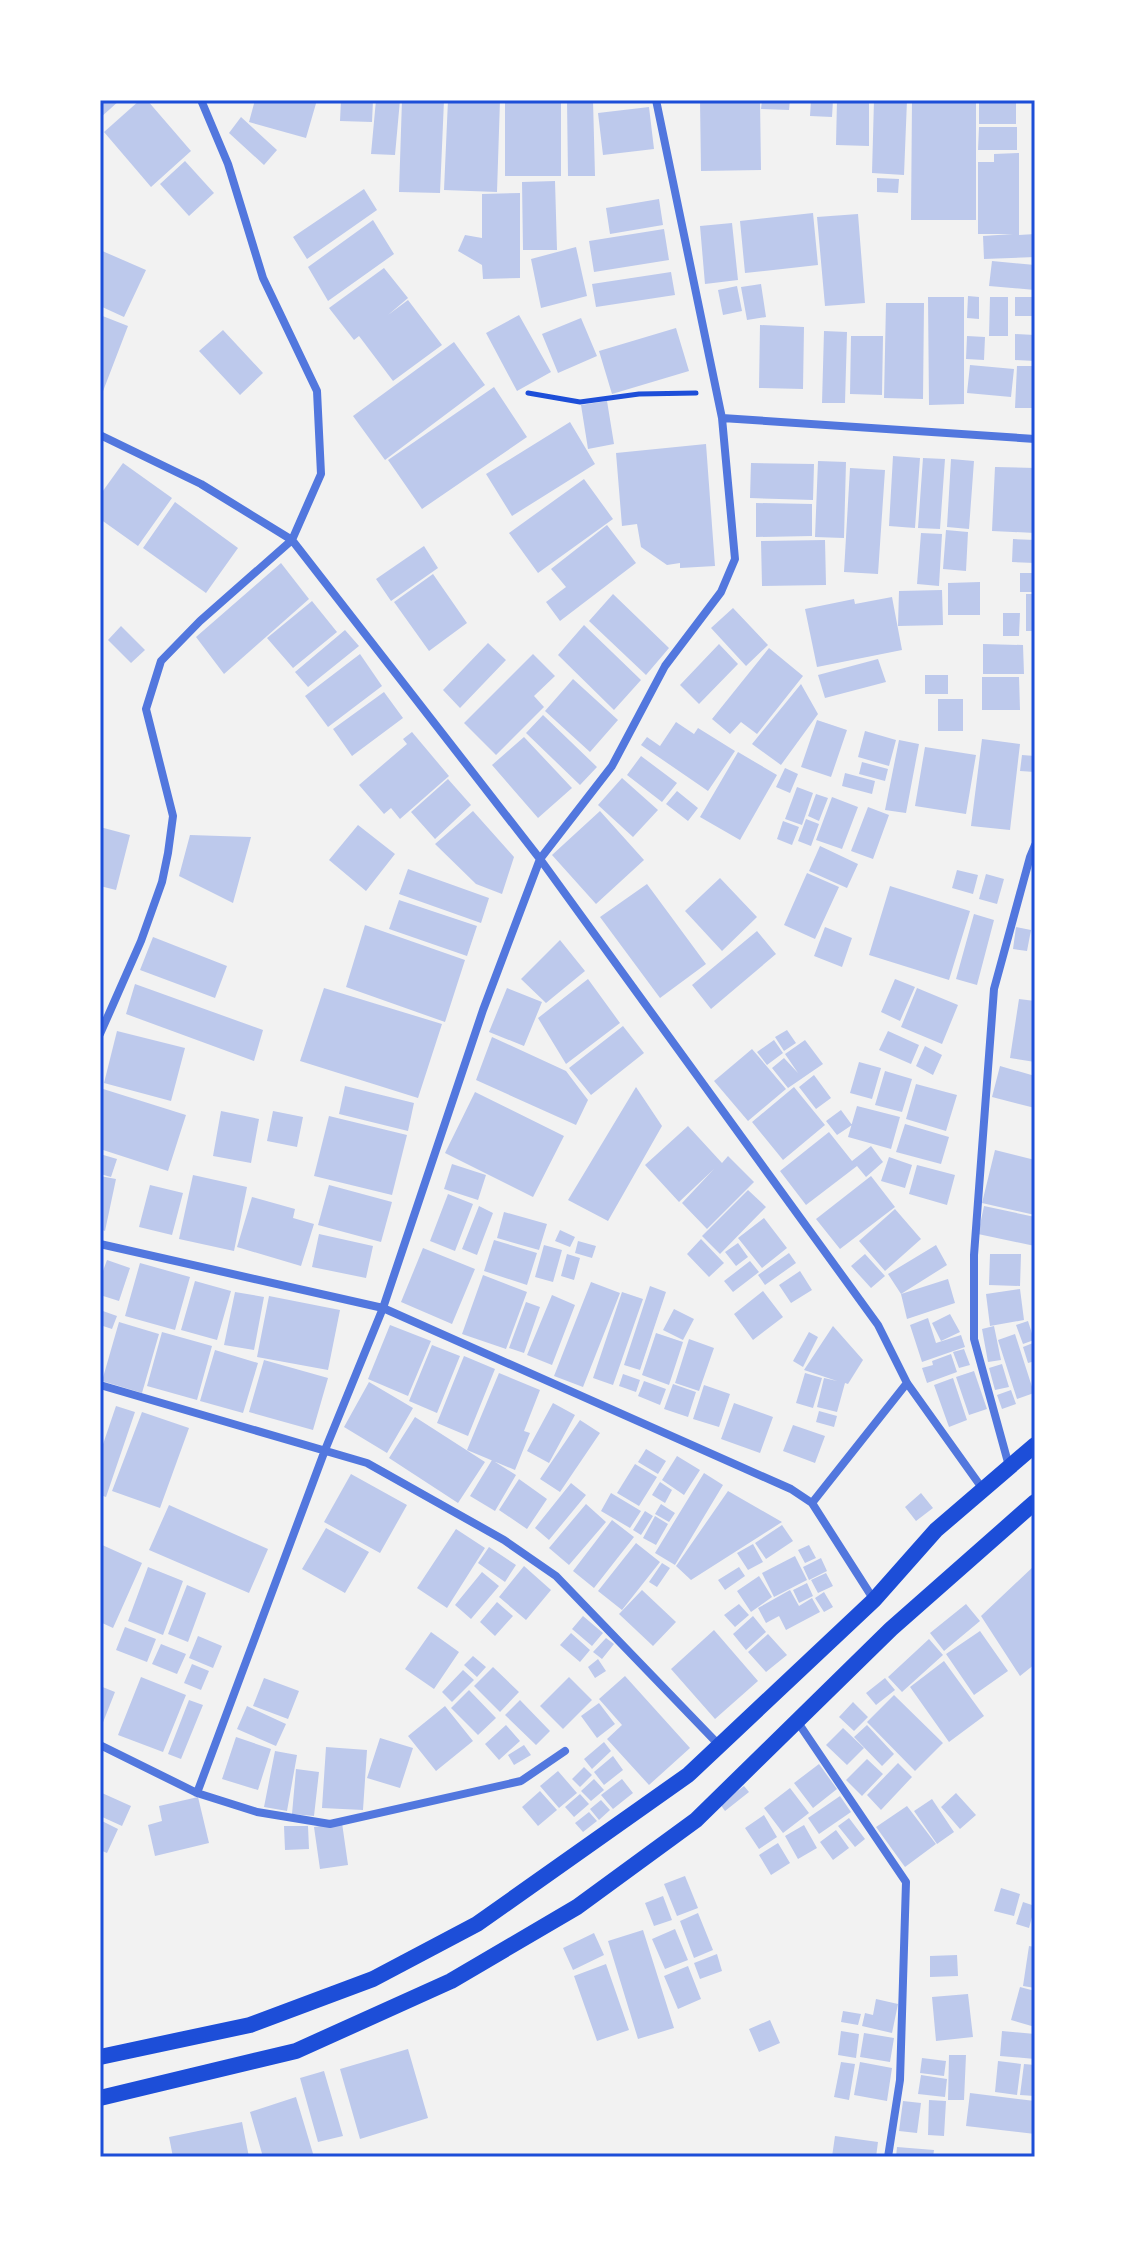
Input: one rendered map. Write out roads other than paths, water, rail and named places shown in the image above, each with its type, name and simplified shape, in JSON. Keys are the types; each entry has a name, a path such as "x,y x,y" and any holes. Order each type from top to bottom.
{"main road":[{"path":"100,2057 250,2025 373,1979 477,1924 688,1775 874,1600 936,1530 1035,1445"},
{"path":"100,2098 296,2051 451,1981 577,1907 696,1820 891,1629 1035,1502"}],"street":[{"path":"100,1034 141,941 162,882 168,853 173,816 146,709 161,661 200,621 292,540 321,474 317,391 263,278 228,164 201,100"},
{"path":"197,1793 325,1450 383,1308 483,1010 540,859 612,766 665,666 721,592 735,559 722,418 656,100"},
{"path":"722,418 1035,439"},
{"path":"100,435 201,484 292,540 540,859 878,1325 907,1383 982,1488"},
{"path":"1009,1466 974,1339 974,1255 994,989 1035,845"},
{"path":"100,1244 383,1308 791,1489 812,1503 874,1600"},
{"path":"812,1503 907,1383"},
{"path":"100,1385 367,1463 504,1540 556,1576 720,1746"},
{"path":"797,1721 906,1882 900,2080 888,2157"},
{"path":"100,1745 197,1793 257,1812 330,1824 521,1781 565,1751"}]}
